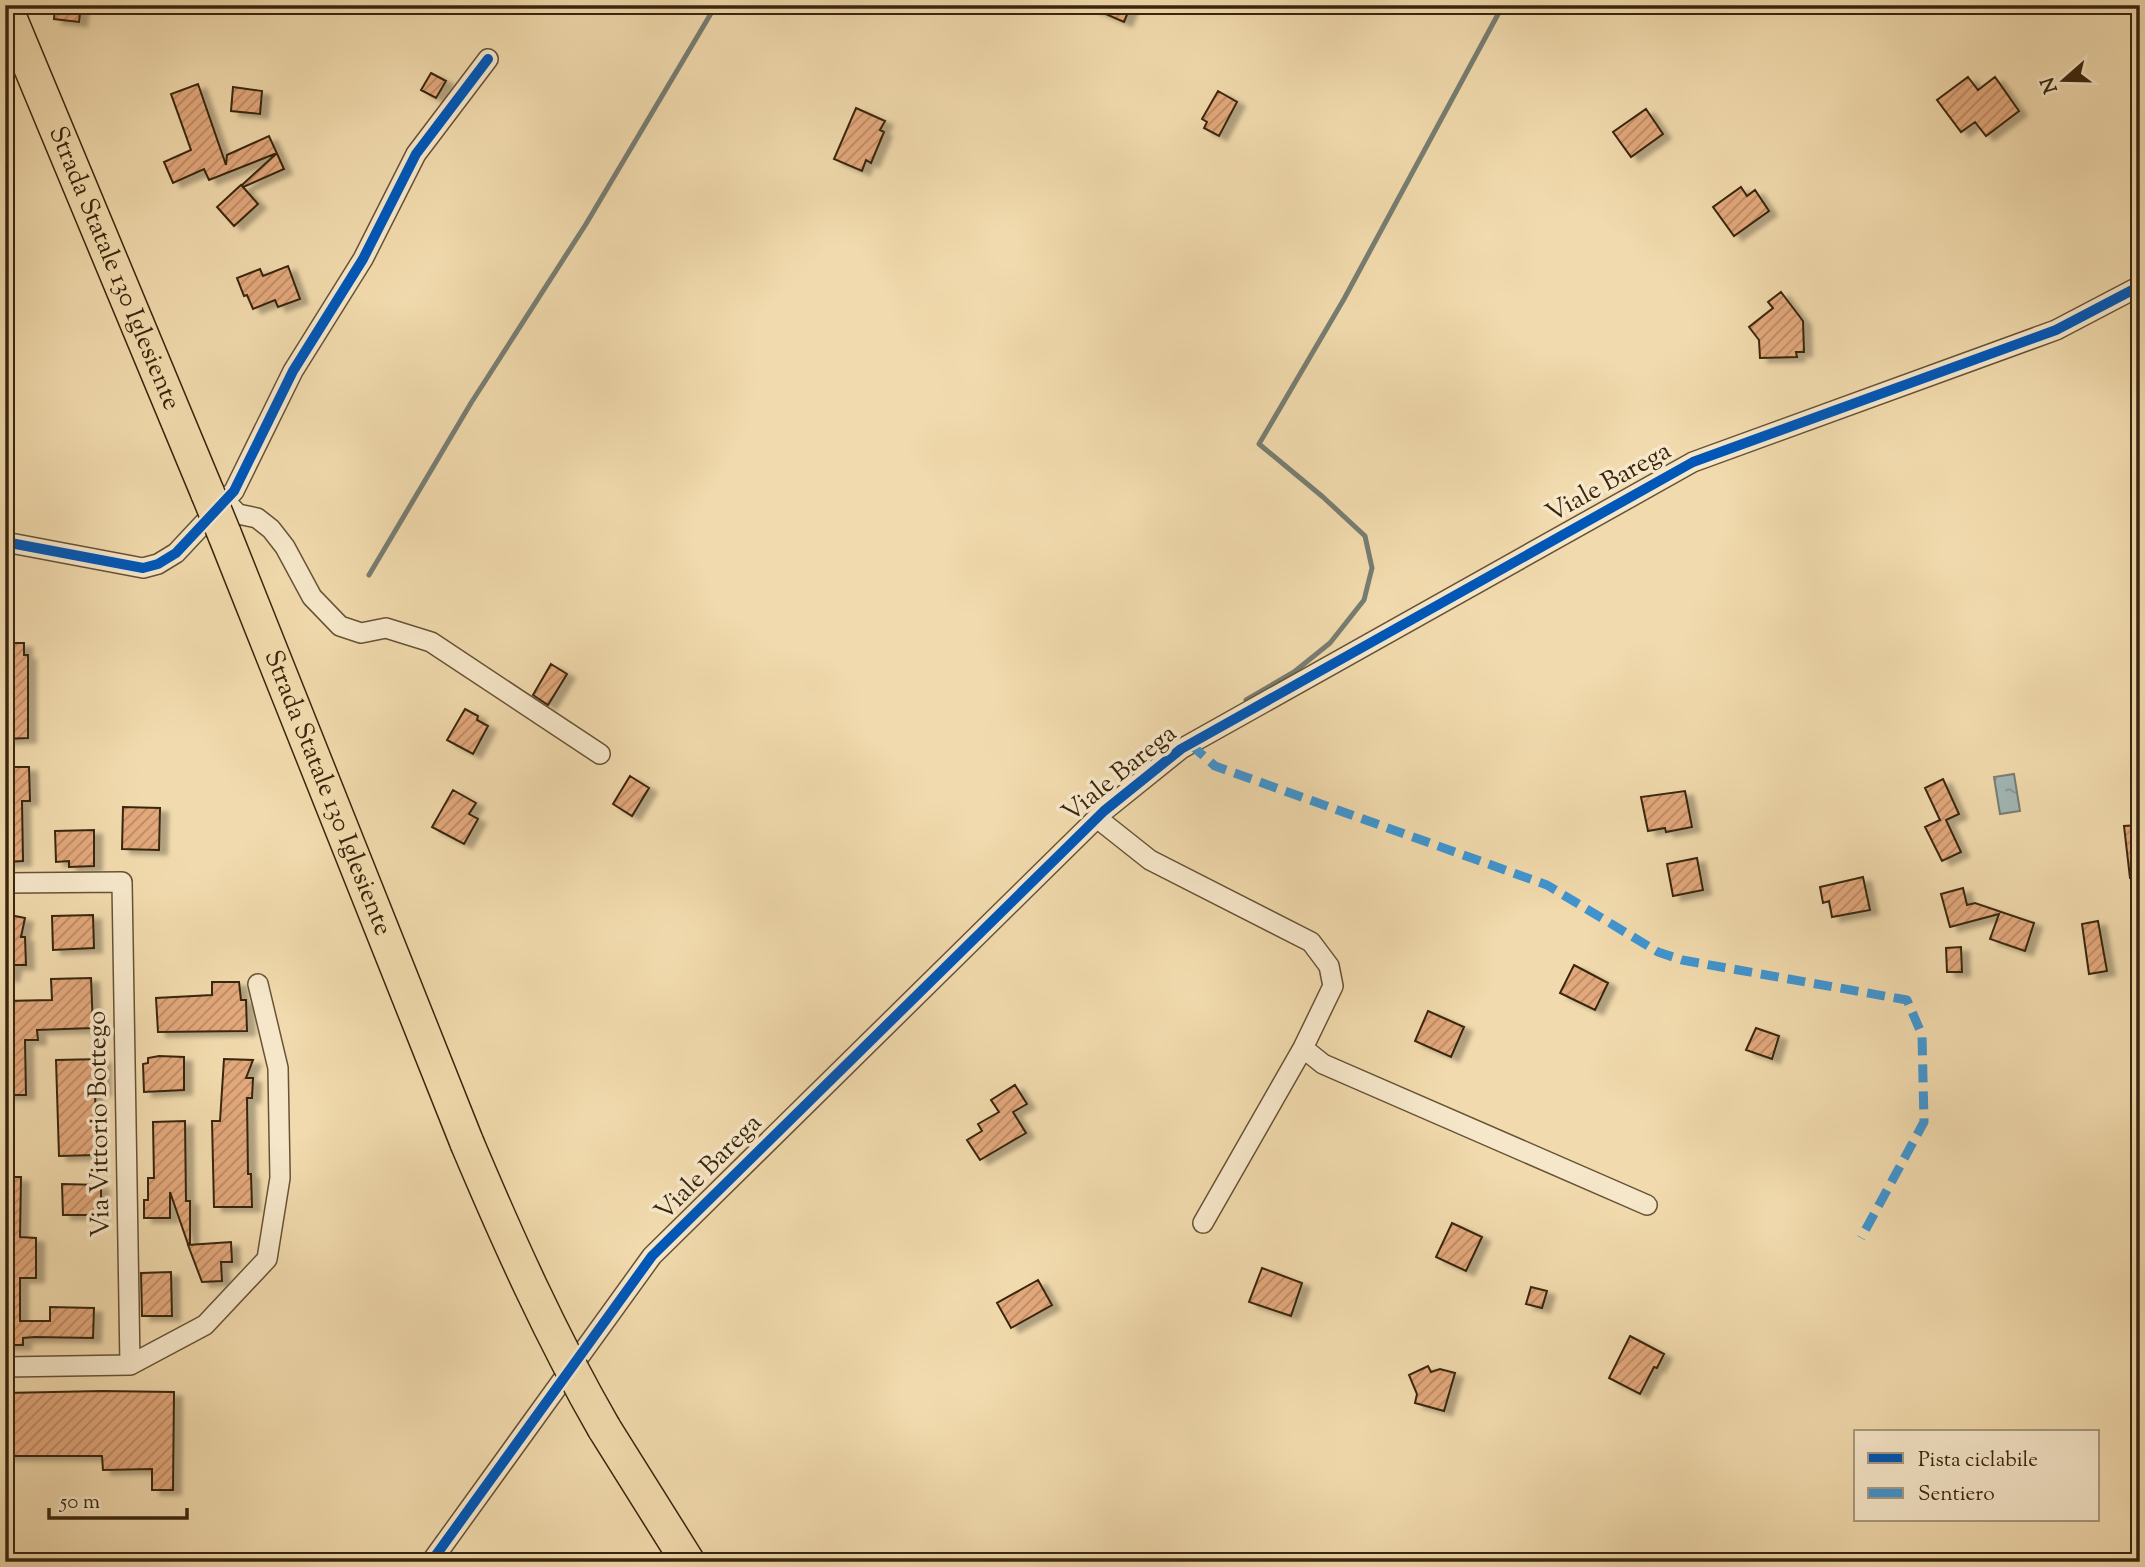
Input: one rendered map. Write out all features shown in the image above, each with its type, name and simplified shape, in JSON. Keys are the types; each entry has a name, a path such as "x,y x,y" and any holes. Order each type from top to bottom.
{"highway":[{"name":"Strada Statale 130 Iglesiente","path":"5,6 219,509 467,1143 535,1297 578,1383 688,1562"}],"street":[{"path":"5,542 143,568 158,564 176,553 234,491 293,371 363,259 416,154 488,59"},
{"name":"Viale Barega","path":"431,1562 652,1256 1097,818 1181,749 1693,462 2056,330 2140,286"},
{"path":"219,509 257,518 271,529 285,547 312,597 340,626 361,633 386,628 431,642 600,754"},
{"path":"1097,818 1150,860 1311,942 1329,966 1333,986 1303,1048 1203,1223"},
{"name":"Via Vittorio Bottego","path":"5,883 122,882 130,1365"},
{"path":"5,1367 130,1365 205,1325 267,1259 280,1178 278,1068 258,984"},
{"path":"1303,1048 1323,1064 1647,1205"}],"water":[{"path":"2014,774 2020,811 2000,814 1994,777"}],"building":[{"path":"55,5 81,5 79,22 54,19"},
{"path":"1085,5 1131,5 1124,22"},
{"path":"431,73 446,81 436,98 421,90"},
{"path":"1968,77 1978,90 1995,77 2019,111 1986,136 1975,122 1961,132 1937,100"},
{"path":"198,84 226,165 227,155 269,136 277,153 209,180 204,169 173,183 164,162 191,150 171,94"},
{"path":"233,87 262,91 260,114 231,111"},
{"path":"1218,91 1237,102 1219,136 1204,128 1207,122 1202,119"},
{"path":"856,108 885,121 880,130 884,132 871,163 866,160 862,171 834,159"},
{"path":"1646,109 1663,134 1631,157 1613,132"},
{"path":"277,153 284,169 243,187 242,185"},
{"path":"241,185 258,204 234,226 217,207"},
{"path":"1741,187 1747,196 1755,190 1769,211 1734,236 1713,207"},
{"path":"288,266 300,299 278,307 275,300 253,309 237,278 260,269 263,276"},
{"path":"1781,292 1803,321 1804,352 1796,352 1797,357 1760,358 1759,340 1749,327 1773,308 1768,302"},
{"path":"5,643 24,643 24,655 28,655 28,738 5,739"},
{"path":"551,664 567,674 548,705 533,695"},
{"path":"465,709 488,726 473,754 447,740"},
{"path":"5,767 29,767 30,801 22,801 23,861 5,862"},
{"path":"630,776 649,788 632,816 613,804"},
{"path":"1943,779 1959,814 1946,820 1961,852 1942,861 1925,827 1940,820 1925,788"},
{"path":"453,790 476,803 469,814 478,819 464,844 432,827"},
{"path":"1685,791 1692,827 1666,832 1665,828 1648,831 1641,797"},
{"path":"123,807 160,808 159,850 122,849"},
{"path":"2140,825 2140,877 2130,878 2124,826"},
{"path":"94,830 94,866 69,867 69,861 56,862 55,831"},
{"path":"1697,858 1703,890 1673,896 1667,864"},
{"path":"1863,877 1870,910 1832,917 1829,901 1823,903 1820,887"},
{"path":"1963,888 1967,905 1975,903 2034,923 2025,951 1990,939 1999,914 1950,927 1941,894"},
{"path":"5,914 25,918 21,937 25,937 26,965 14,965 11,977 5,976"},
{"path":"93,915 94,948 53,950 52,916"},
{"path":"2098,921 2107,971 2089,974 2082,924"},
{"path":"1961,947 1962,972 1947,972 1946,948"},
{"path":"1574,965 1608,983 1595,1010 1560,993"},
{"path":"91,978 93,1028 37,1030 38,1040 25,1040 26,1095 5,1095 5,1001 52,1000 51,979"},
{"path":"212,982 239,982 241,1000 246,1000 247,1031 158,1032 156,998 212,995"},
{"path":"1428,1011 1464,1027 1451,1057 1415,1041"},
{"path":"1756,1028 1779,1036 1772,1059 1746,1050"},
{"path":"184,1057 184,1090 144,1092 143,1064 148,1063 148,1058"},
{"path":"103,1059 103,1091 95,1092 97,1155 59,1156 56,1060"},
{"path":"224,1059 253,1060 246,1078 253,1078 252,1098 247,1098 248,1174 251,1174 252,1207 214,1207 212,1121 220,1121"},
{"path":"1015,1085 1027,1104 1013,1112 1026,1133 980,1160 967,1140 982,1131 978,1124 999,1112 991,1100"},
{"path":"185,1121 186,1201 190,1201 188,1244 170,1192 170,1218 144,1218 144,1200 148,1200 148,1178 154,1178 153,1122"},
{"path":"5,1177 21,1177 20,1237 36,1238 36,1278 20,1278 20,1321 50,1321 50,1307 94,1308 93,1338 35,1337 23,1338 23,1345 5,1345"},
{"path":"62,1184 101,1185 101,1215 63,1215"},
{"path":"1452,1223 1482,1237 1466,1271 1436,1257"},
{"path":"231,1242 232,1262 221,1262 222,1281 202,1282 188,1245"},
{"path":"1262,1268 1302,1283 1291,1316 1249,1302"},
{"path":"171,1272 172,1316 142,1316 141,1273"},
{"path":"1038,1280 1052,1305 1011,1328 997,1303"},
{"path":"1531,1287 1547,1291 1542,1308 1526,1304"},
{"path":"1630,1336 1664,1354 1640,1394 1609,1378"},
{"path":"1428,1366 1431,1372 1440,1369 1455,1373 1444,1411 1415,1403 1417,1394 1409,1375"},
{"path":"174,1392 173,1490 152,1490 152,1469 103,1470 102,1456 5,1456 5,1393"}],"waterway":[{"path":"369,575 471,403 586,224 716,5"},
{"path":"1246,700 1294,672 1330,643 1364,600 1372,568 1365,536 1259,444 1344,299 1503,5"}],"marked path":[{"path":"1190,744 1215,766 1547,885 1658,952 1682,960 1907,1000 1922,1035 1924,1122 1861,1238"}],"cycle path":[{"path":"5,542 143,568 158,564 176,553 234,491 293,371 363,259 416,154 488,59"},
{"path":"431,1562 652,1256 1104,811 1181,749 1693,462 2056,330 2140,286"}]}
